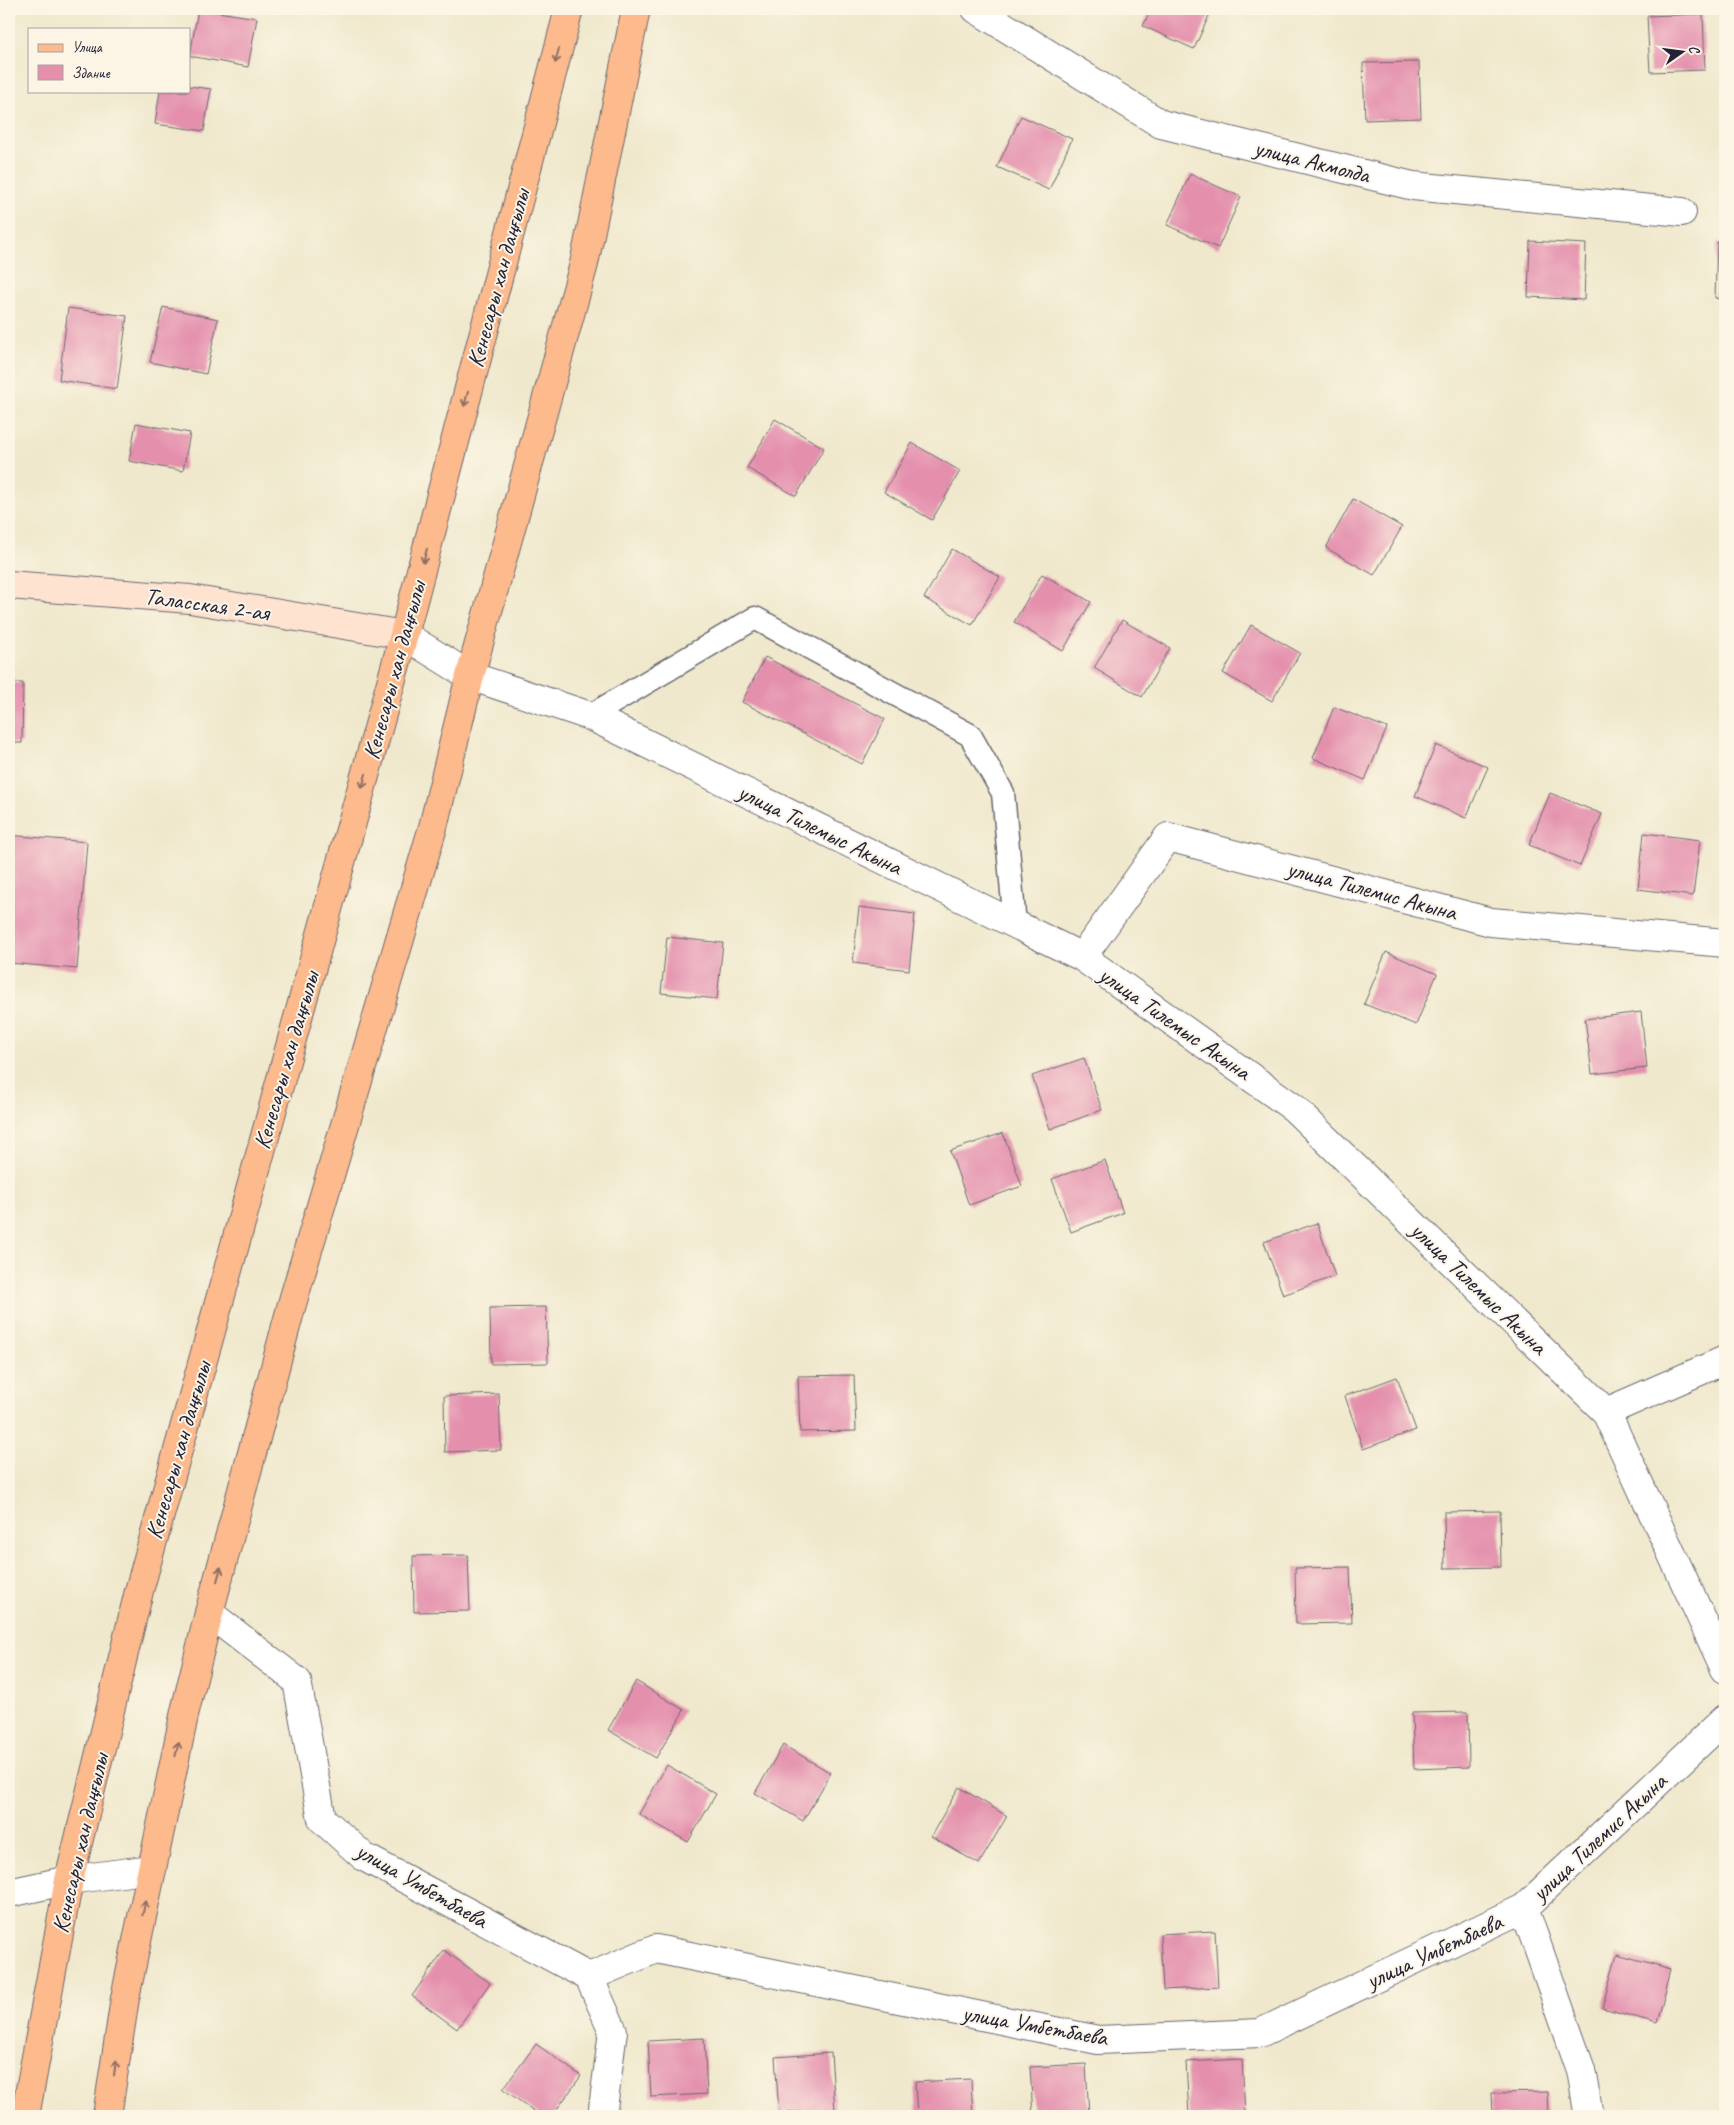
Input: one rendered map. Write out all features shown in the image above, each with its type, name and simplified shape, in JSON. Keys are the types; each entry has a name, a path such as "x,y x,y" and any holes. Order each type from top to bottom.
{"main road":[{"name":"Кенесары хан даңғылы","path":"25,2116 69,1880 139,1591 404,635 569,9"},
{"path":"107,2116 125,1998 185,1711 209,1613 292,1304 433,827 470,676 584,264 636,9"}],"street":[{"name":"улица Акмолда","path":"976,9 1161,124 1413,186 1682,212"},
{"name":"Таласская 2-ая","path":"9,584 190,599 404,635"},
{"name":"улица Тилемыс Акына","path":"404,635 470,676 590,716 1082,957 1294,1108 1606,1412 1723,1660"},
{"name":"улица Тилемис Акына","path":"1082,957 1168,837 1492,922 1725,943"},
{"path":"1606,1412 1725,1360"},
{"name":"улица Умбетбаева","path":"209,1613 297,1681 322,1819 364,1857 589,1977 656,1949 1098,2040 1260,2034 1524,1908"},
{"name":"улица Тилемис Акына","path":"1589,2116 1581,2070 1524,1908 1725,1719"},
{"path":"9,1893 69,1880 152,1869"},
{"path":"589,1977 613,2031 602,2116"}],"lane":[{"path":"590,716 754,618 970,736 1003,793 1016,925"}],"building":[{"path":"198,9 257,18 248,67 190,56"},
{"path":"1151,9 1212,9 1194,49 1143,26"},
{"path":"1703,14 1705,70 1650,72 1647,16"},
{"path":"1419,62 1421,118 1365,120 1363,63"},
{"path":"190,86 211,89 204,131 155,124 160,92 190,92"},
{"path":"1021,116 1072,139 1049,190 997,167"},
{"path":"1190,174 1241,197 1218,248 1167,225"},
{"path":"1530,241 1586,244 1584,300 1528,297"},
{"path":"1717,242 1725,243 1725,299 1715,298"},
{"path":"163,307 218,319 206,374 150,362"},
{"path":"68,308 127,316 117,389 59,380"},
{"path":"775,419 824,448 796,496 747,468"},
{"path":"136,423 190,433 183,471 129,461"},
{"path":"912,443 960,471 932,520 884,492"},
{"path":"1353,499 1402,527 1374,575 1326,548"},
{"path":"952,549 1000,577 972,625 924,598"},
{"path":"1042,574 1091,602 1063,651 1014,622"},
{"path":"1122,620 1170,648 1142,697 1094,668"},
{"path":"1251,625 1300,653 1272,701 1223,673"},
{"path":"765,657 885,719 862,764 742,702"},
{"path":"9,683 23,683 22,743 9,743"},
{"path":"1334,707 1387,728 1365,780 1313,758"},
{"path":"1436,745 1488,767 1466,818 1415,796"},
{"path":"1550,793 1602,814 1580,866 1529,845"},
{"path":"1644,833 1700,840 1693,896 1638,889"},
{"path":"9,835 87,842 77,969 9,963"},
{"path":"859,907 915,914 909,970 853,963"},
{"path":"667,937 723,943 717,999 661,993"},
{"path":"1386,952 1437,974 1416,1025 1364,1004"},
{"path":"1641,1012 1647,1068 1592,1074 1585,1019"},
{"path":"1084,1058 1102,1110 1050,1129 1032,1076"},
{"path":"1003,1133 1022,1186 969,1205 950,1151"},
{"path":"1105,1160 1123,1213 1071,1232 1052,1179"},
{"path":"1317,1223 1335,1276 1283,1295 1264,1242"},
{"path":"546,1307 548,1363 491,1364 490,1308"},
{"path":"854,1375 856,1431 800,1432 798,1376"},
{"path":"1397,1377 1416,1430 1363,1449 1345,1396"},
{"path":"499,1394 501,1450 445,1452 444,1396"},
{"path":"1500,1511 1501,1567 1445,1568 1444,1512"},
{"path":"468,1555 470,1611 414,1612 413,1556"},
{"path":"1350,1567 1352,1623 1296,1624 1295,1568"},
{"path":"636,1681 684,1710 656,1758 608,1730"},
{"path":"1468,1712 1469,1767 1414,1769 1412,1713"},
{"path":"783,1745 831,1773 803,1821 755,1793"},
{"path":"667,1765 716,1794 688,1842 639,1814"},
{"path":"959,1787 1007,1816 979,1864 931,1836"},
{"path":"1215,1931 1218,1987 1163,1990 1160,1934"},
{"path":"444,1950 490,1983 457,2029 412,1996"},
{"path":"1617,1954 1671,1969 1657,2023 1602,2008"},
{"path":"704,2038 707,2094 651,2097 648,2041"},
{"path":"536,2044 581,2076 552,2116 541,2116 503,2089"},
{"path":"831,2053 835,2110 779,2113 775,2057"},
{"path":"1242,2059 1245,2115 1189,2116 1186,2062"},
{"path":"1086,2064 1089,2116 1033,2116 1030,2067"},
{"path":"971,2079 973,2116 917,2116 915,2082"},
{"path":"1547,2092 1548,2116 1492,2116 1491,2093"}]}
